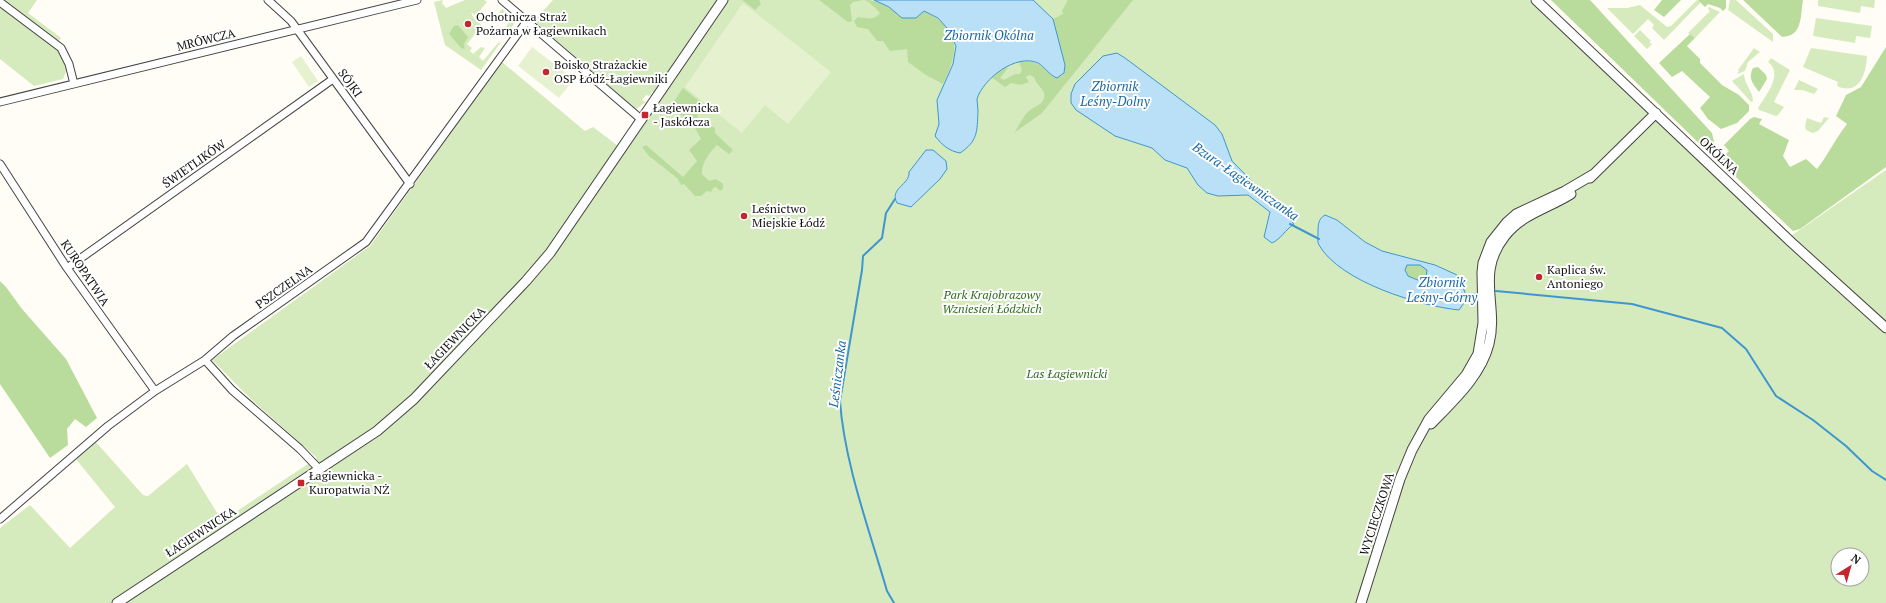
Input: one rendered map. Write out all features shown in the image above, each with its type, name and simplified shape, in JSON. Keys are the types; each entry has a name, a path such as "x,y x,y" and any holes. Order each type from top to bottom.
{"street":[{"name":"SÓJKI","path":"268,0 297,28 410,184"},
{"name":"MRÓWCZA","path":"0,102 297,28 417,0"},
{"path":"502,0 642,120"},
{"name":"ŁAGIEWNICKA","path":"117,603 320,470 364,440 408,405 526,281 550,253 723,0"},
{"name":"OKÓLNA","path":"1536,0 1792,242 1886,328"},
{"path":"0,2 61,48 69,64 74,84"},
{"name":"PSZCZELNA","path":"0,518 108,426 155,391 205,360 233,336 366,242 410,184 527,21"},
{"name":"ŚWIETLIKÓW","path":"67,268 333,79"},
{"name":"WYCIECZKOWA","path":"1361,603 1406,462 1421,434 1470,382 1490,343 1489,276 1494,254 1499,244 1514,226 1524,218 1570,195 1594,174 1656,113"},
{"name":"KUROPATWIA","path":"0,164 67,268 155,391"},
{"path":"205,360 232,390 300,449 320,470"}],"green space":[{"path":"1,0 37,0 28,13 61,38 58,42"},
{"path":"443,0 442,3 446,8 465,0 484,0 487,2 477,14 487,25 471,12 473,17 490,33 488,34 480,28 467,44 472,48 470,51 473,54 481,47 485,48 479,57 483,61 498,43 501,42 481,70 445,45 434,2"},
{"name":"Las Łagiewnicki","path":"553,0 1529,0 1785,240 1886,170 1886,603 0,603 0,528 30,505 70,548 115,507 75,458 95,441 143,495 148,496 187,464 222,521 317,458 254,402 212,360 370,246 502,62 585,131 593,127 618,146 654,93 652,92 650,96 646,95 642,100 646,102 636,109 534,21"},
{"path":"742,0 759,0 761,4 755,10"},
{"path":"819,0 863,0 853,2 850,5 852,21 848,22"},
{"path":"864,0 875,1 885,5 903,18 924,11 936,18 945,26 951,33 954,42 954,51 952,61 943,84 926,75 908,62 907,49 890,51 883,41 877,41 868,29 857,27 854,21 858,17 873,18 878,16 880,13 869,2"},
{"path":"1068,0 1133,0 1042,113 1014,133 1027,113 1041,103 1044,93 1034,77 1029,75 1026,77 1029,82 1021,85 1011,83 1005,87 991,77 1005,67 1008,68 1000,78 1004,80 1015,74 1020,74 1022,70 1019,62 1024,61 1038,64 1053,77 1062,76 1065,65 1053,19 1063,14 1062,11"},
{"path":"1551,0 1590,0 1712,133 1714,142 1708,152"},
{"path":"1662,0 1681,0 1664,17 1654,10"},
{"path":"1697,0 1701,2 1664,40 1652,28 1654,25 1648,19 1633,34 1607,8 1627,8 1640,5 1667,27 1671,26"},
{"path":"1698,0 1726,0 1726,8 1723,11 1720,8 1708,4 1705,7"},
{"path":"1730,0 1736,0 1773,34 1773,42 1728,10"},
{"path":"1743,0 1803,0 1801,19 1797,29 1789,36 1782,37"},
{"path":"1818,0 1875,0 1874,8 1861,6 1860,13 1818,6"},
{"path":"743,3 831,72 788,124 765,105 742,133 685,87"},
{"path":"0,6 60,50 67,69 63,79 34,86 0,59"},
{"path":"1709,7 1720,12 1695,38 1688,33 1710,11 1708,9"},
{"path":"502,9 516,21 506,36 502,32 509,22 499,12"},
{"path":"1816,18 1872,26 1870,38 1856,36 1855,43 1813,36"},
{"path":"458,25 468,37 464,44 465,49 461,48 449,34 454,26"},
{"path":"1640,30 1651,41 1649,42 1652,44 1647,49 1634,36"},
{"path":"1690,34 1695,38 1687,46 1700,59 1700,63 1722,85 1739,95 1749,105 1749,111 1737,123 1721,129 1708,119 1700,108 1710,97 1682,71 1672,77 1659,63"},
{"name":"Boisko Strażackie OSP Łódź-Łagiewniki","path":"532,47 574,79 559,98 518,66"},
{"path":"1886,47 1886,167 1800,229 1793,231 1719,161 1729,151 1724,145 1750,119 1754,117 1762,119 1759,124 1789,140 1783,156 1790,167 1806,159 1817,169 1847,124 1836,116 1846,95 1861,87"},
{"path":"1754,48 1760,52 1748,62 1745,71 1737,74 1739,71 1738,70"},
{"path":"1811,48 1867,56 1865,69 1860,81 1852,88 1839,87 1837,85 1838,82 1803,67"},
{"path":"301,56 318,81 309,87 292,62"},
{"path":"1771,58 1790,70 1774,102 1784,107 1776,116 1759,110 1758,108 1769,91 1774,78 1774,72 1768,62"},
{"path":"1758,67 1766,75 1767,79 1759,92 1751,78 1753,68"},
{"path":"1744,74 1745,81 1753,97 1753,101 1751,102 1732,81"},
{"path":"1799,80 1818,89 1814,94 1802,90 1794,90"},
{"path":"683,88 703,104 697,116 699,120 715,128 715,133 733,150 729,154 717,145 709,154 704,162 702,174 709,181 716,179 723,184 723,189 720,191 716,187 713,188 711,192 707,191 701,196 695,196 684,184 681,185 677,178 649,156 642,147 646,145 683,177 697,161 689,150 701,139 694,126 671,106"},
{"path":"1824,117 1829,118 1818,131 1813,133 1806,130 1805,126 1807,118 1821,123"},
{"path":"1407,265 1420,265 1427,270 1426,277 1420,281 1408,276 1405,270"},
{"path":"0,281 22,309 66,359 97,418 86,427 75,419 67,429 68,445 50,458 0,384"}],"water":[{"name":"Zbiornik Okólna","path":"874,0 1033,0 1053,19 1065,65 1064,73 1057,78 1038,63 1029,61 1011,65 993,76 980,91 977,99 977,130 973,140 966,149 960,153 952,151 943,145 935,136 939,124 937,100 953,64 956,46 947,28 938,18 924,11 916,18 902,18 889,7"},
{"name":"Zbiornik Leśny-Dolny","path":"1117,53 1215,125 1222,134 1232,161 1294,224 1272,243 1264,237 1270,212 1248,195 1218,196 1207,193 1198,185 1187,168 1165,160 1152,148 1115,136 1076,110 1071,103 1071,94 1075,84 1103,56"},
{"path":"926,150 933,150 946,161 947,169 940,179 911,207 897,203 895,198 898,190 906,180 909,172"},
{"name":"Zbiornik Leśny-Górny","path":"1325,215 1337,220 1365,242 1382,251 1435,265 1457,275 1465,292 1464,303 1459,310 1443,308 1382,290 1362,281 1344,270 1329,258 1318,244 1318,225","holes":["1407,265 1420,265 1427,270 1426,277 1420,281 1408,276 1405,270"]}],"waterway":[{"name":"Leśniczanka","path":"894,603 887,591 852,472 842,424 840,401 862,270 863,256 882,238 886,213 895,199"},
{"name":"Bzura-Łagiewniczanka","path":"1290,224 1319,239"},
{"name":"Bzura-Łagiewniczanka","path":"1496,291 1632,304 1722,328 1746,349 1776,396 1813,420 1846,446 1872,471 1886,480"},
{"name":"Bzura-Łagiewniczanka","path":"1462,295 1477,294"}],"place":[{"name":"Ochotnicza Straż Pożarna w Łagiewnikach","path":"468,24"},
{"name":"Boisko Strażackie OSP Łódź-Łagiewniki","path":"546,72"},
{"name":"Łagiewnicka - Jaskółcza","path":"645,115"},
{"name":"Leśnictwo Miejskie Łódź","path":"744,216"},
{"name":"Kaplica św. Antoniego","path":"1539,277"},
{"name":"Łagiewnicka - Kuropatwia NŻ","path":"301,483"}],"park label":[{"name":"Park Krajobrazowy Wzniesień Łódzkich","path":"992,302"}]}
